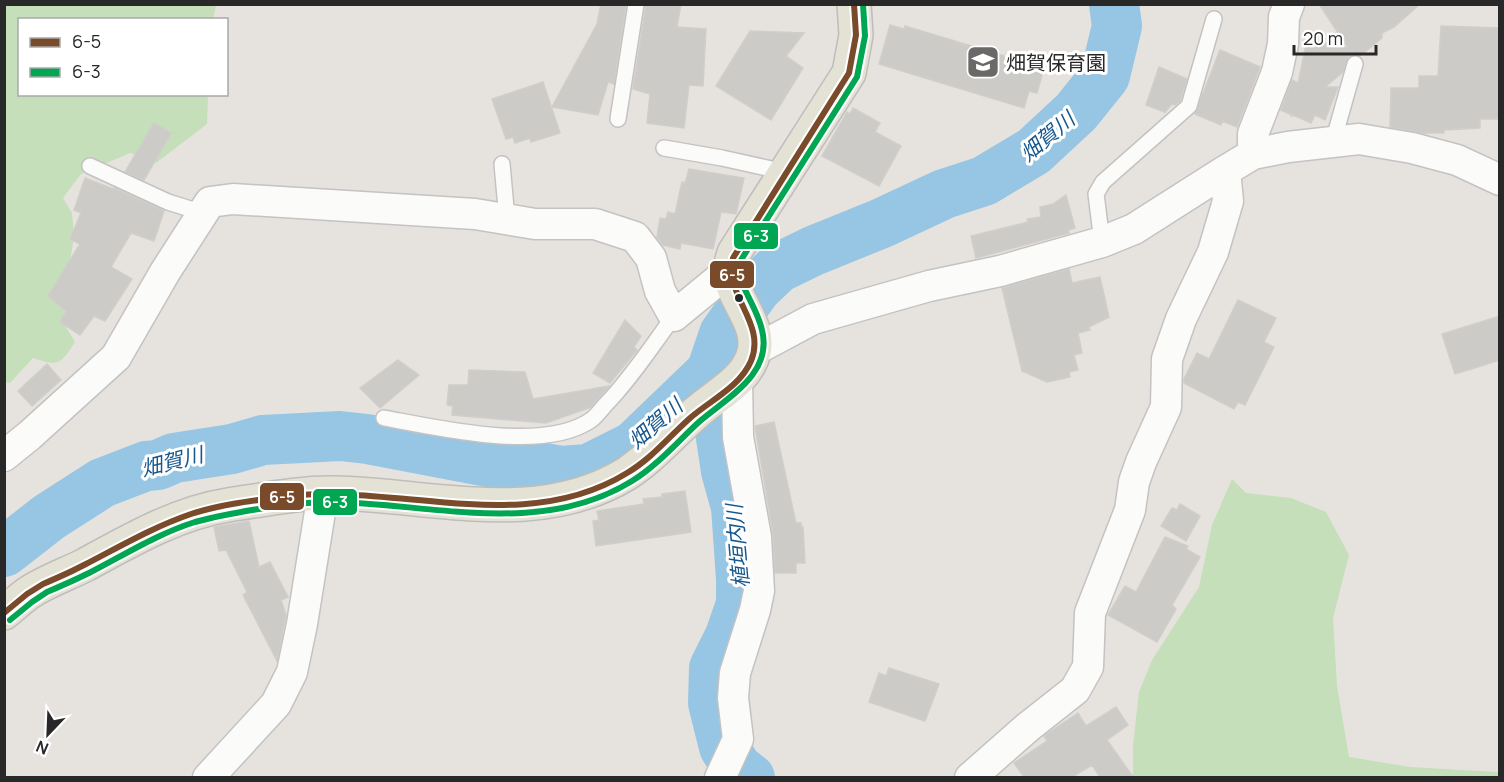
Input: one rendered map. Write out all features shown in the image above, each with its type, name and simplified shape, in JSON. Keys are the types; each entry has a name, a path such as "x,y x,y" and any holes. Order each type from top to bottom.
{"main road":[{"path":"4,613 31,591 171,522 225,506 323,493 389,496 488,506 524,505 556,501 596,489 627,473 668,440 748,367 753,338 731,277 734,253 849,72 856,35 854,4"}],"street":[{"path":"1253,154 1253,134 1277,72 1283,44 1284,18 1289,4"},
{"path":"753,338 929,286 1000,271 1102,242 1134,229 1253,154 1288,147 1359,139 1412,148 1457,160 1500,180"},
{"path":"970,777 1075,690 1088,667 1090,613 1130,510 1140,462 1166,407 1167,359 1181,319 1214,252 1228,201 1225,171"},
{"path":"4,456 116,357 165,272 210,202 233,199 475,214 535,224 595,224 635,237 651,258 660,291 674,316 731,277"},
{"path":"720,777 738,739 733,698 735,673 759,591 756,537 738,437 721,393"},
{"path":"208,777 276,704 292,672 323,493"}],"lane":[{"path":"618,118 636,4"},
{"path":"1102,242 1096,194 1103,182 1189,106 1214,19"},
{"path":"1333,142 1355,64"},
{"path":"664,148 785,172"},
{"path":"502,164 507,219"},
{"path":"90,166 168,202 203,213"},
{"path":"384,418 474,433 530,437 565,431 591,420 615,395 674,316"}],"green space":[{"path":"4,5 216,5 213,18 18,18 18,96 208,96 207,124 156,163 130,153 81,174 63,198 72,213 74,237 66,286 64,324 75,342 58,362 33,358 10,383 4,382"},
{"path":"1232,479 1246,493 1291,498 1326,512 1349,555 1333,618 1337,686 1349,757 1410,767 1497,772 1500,773 1499,778 1125,778 1133,774 1133,745 1139,692 1152,660 1199,587 1212,525"}],"building":[{"path":"601,4 626,4 614,84 608,82 598,115 552,107 597,24"},
{"path":"646,4 681,4 677,27 706,29 703,86 689,85 684,128 647,123 650,94 633,89"},
{"path":"1319,4 1420,4 1394,27 1382,33 1382,38 1360,56 1353,54 1348,57 1343,72 1325,87 1338,87 1325,120 1315,115 1311,123 1293,115 1291,117 1292,115 1281,110 1292,80 1298,83 1307,40 1348,48"},
{"path":"890,25 904,29 905,26 1044,68 1037,93 1029,91 1024,108 879,64"},
{"path":"1441,26 1500,28 1500,119 1480,119 1480,128 1444,130 1444,133 1422,133 1390,127 1391,88 1419,88 1419,76 1438,76"},
{"path":"750,31 804,33 786,56 803,68 771,120 716,86"},
{"path":"1220,50 1260,67 1237,127 1222,121 1221,125 1195,114"},
{"path":"1159,67 1187,79 1180,101 1175,105 1172,104 1165,112 1146,105"},
{"path":"543,82 560,133 531,142 530,138 515,143 513,137 506,139 492,99"},
{"path":"853,108 880,123 875,132 901,146 879,186 822,156 847,112 850,114"},
{"path":"154,123 171,133 144,180 125,172"},
{"path":"689,169 744,178 736,214 721,212 713,249 681,243 680,249 663,245 657,237 660,218 666,219 668,212 675,214 682,182 685,183"},
{"path":"85,178 114,188 164,211 154,241 131,233 111,267 132,279 105,321 94,316 80,335 60,322 66,311 48,296 80,244 70,239 81,213 74,210"},
{"path":"1066,195 1075,228 1068,230 1069,233 976,258 971,236 1041,217 1040,207 1053,204"},
{"path":"1069,269 1072,283 1100,277 1109,317 1089,327 1090,330 1078,333 1082,353 1074,355 1078,370 1069,372 1070,377 1047,382 1022,371 1002,288"},
{"path":"1238,300 1276,318 1264,342 1274,347 1245,405 1238,402 1234,409 1184,383 1184,379 1197,353 1209,359"},
{"path":"1500,316 1500,360 1455,374 1442,334"},
{"path":"625,320 641,336 634,347 637,350 610,383 593,373"},
{"path":"398,360 419,375 380,408 360,388"},
{"path":"47,364 61,380 32,406 18,391"},
{"path":"469,370 525,372 533,399 609,386 591,407 546,423 452,415 453,406 447,405 449,385 468,385"},
{"path":"774,422 796,523 801,523 803,527 805,563 796,563 796,573 775,573 773,534 755,426"},
{"path":"685,491 691,532 596,546 593,521 599,520 597,511 644,504 643,499"},
{"path":"1180,504 1200,516 1186,541 1161,526 1172,508 1177,510"},
{"path":"249,521 259,567 270,562 288,597 281,600 286,615 277,661 243,595 247,592 226,550 219,551 214,527"},
{"path":"1165,537 1188,546 1186,549 1200,557 1172,605 1176,609 1157,642 1108,615 1125,586 1136,592"},
{"path":"889,668 939,684 925,721 869,702 879,673 886,676"},
{"path":"1116,707 1128,725 1107,740 1133,777 1100,777 1092,765 1072,777 1024,777 1014,763 1047,741 1044,736 1078,713 1086,726"}],"waterway":[{"name":"畑賀川","path":"4,552 49,517 102,483 174,458 232,449 263,440 340,436 493,463 535,466 561,471 588,469 634,446 711,372 724,334 756,289 778,268 944,194 984,181 1034,151 1076,112 1105,76 1117,26 1114,4"},
{"name":"植垣内川","path":"711,372 726,471 736,507 741,579 741,604 730,636 714,668 713,703 724,747 737,768 750,778"}],"transit line":[{"name":"6-5","path":"4,613 43,584 163,525 212,508 280,497 323,494 501,505 545,502 587,492 636,467 652,455 689,419 732,386 751,361 754,334 734,284 733,258 849,73 856,35 854,4"},
{"name":"6-3","path":"10,620 47,592 167,532 214,517 279,506 326,502 448,511 524,513 561,508 597,498 641,475 700,421 735,393 755,372 764,346 758,317 741,280 739,271 741,260 857,77 865,36 863,4"}],"place":[{"name":"畑賀保育園","path":"983,62"}]}
